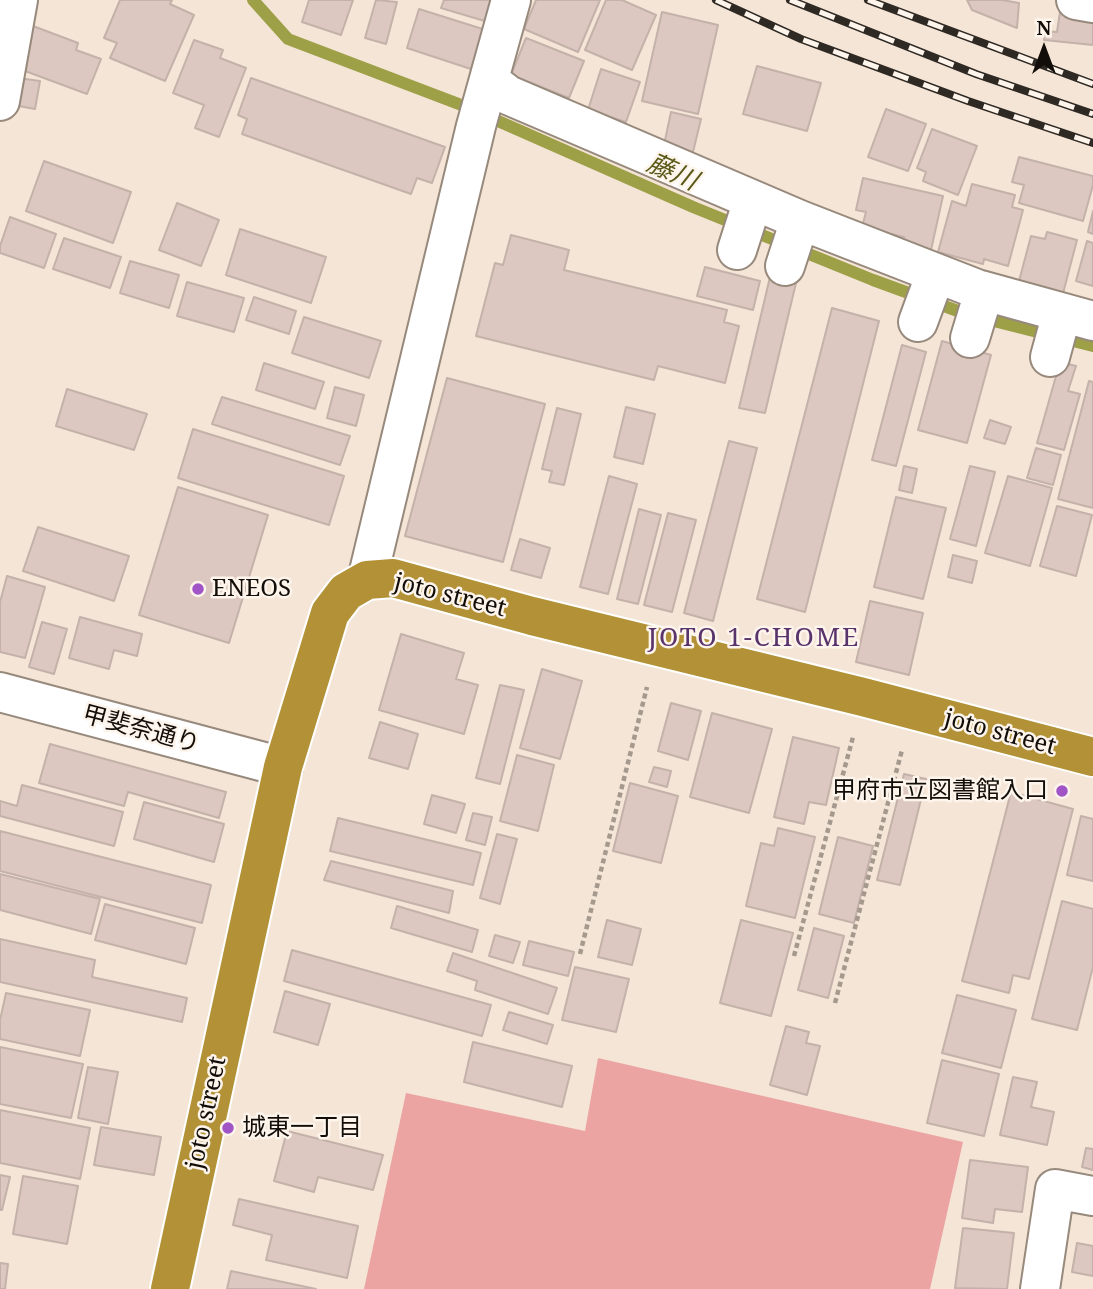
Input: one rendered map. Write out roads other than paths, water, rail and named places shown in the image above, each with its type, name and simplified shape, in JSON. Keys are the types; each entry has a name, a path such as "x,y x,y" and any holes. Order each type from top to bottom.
{"highway":[{"name":"joto street","path":"170,1289 283,767 330,613 346,592 367,580 393,578 1093,757"}],"street":[{"path":"0,102 18,0"},
{"path":"367,580 484,100 511,0"},
{"path":"1076,0 1093,3"},
{"path":"484,100 508,95 752,204 1066,329"},
{"path":"737,250 752,204"},
{"path":"785,266 799,222"},
{"path":"918,322 934,278"},
{"path":"970,338 983,296"},
{"name":"甲斐奈通り","path":"0,692 283,767"},
{"path":"1040,1289 1055,1189 1093,1196"}],"waterway":[{"name":"藤川","path":"253,0 288,39 464,106 693,207 873,280 966,314 1093,346"}],"railway":[{"path":"716,0 801,39 968,101 1093,143"},
{"path":"790,0 976,74 1093,114"},
{"path":"868,0 1093,84"}],"place":[{"name":"ENEOS","path":"198,589"},
{"name":"甲府市立図書館入口","path":"1062,791"},
{"name":"城東一丁目","path":"228,1128"}],"district":[{"name":"JOTO 1-CHOME","path":"754,639"}]}
